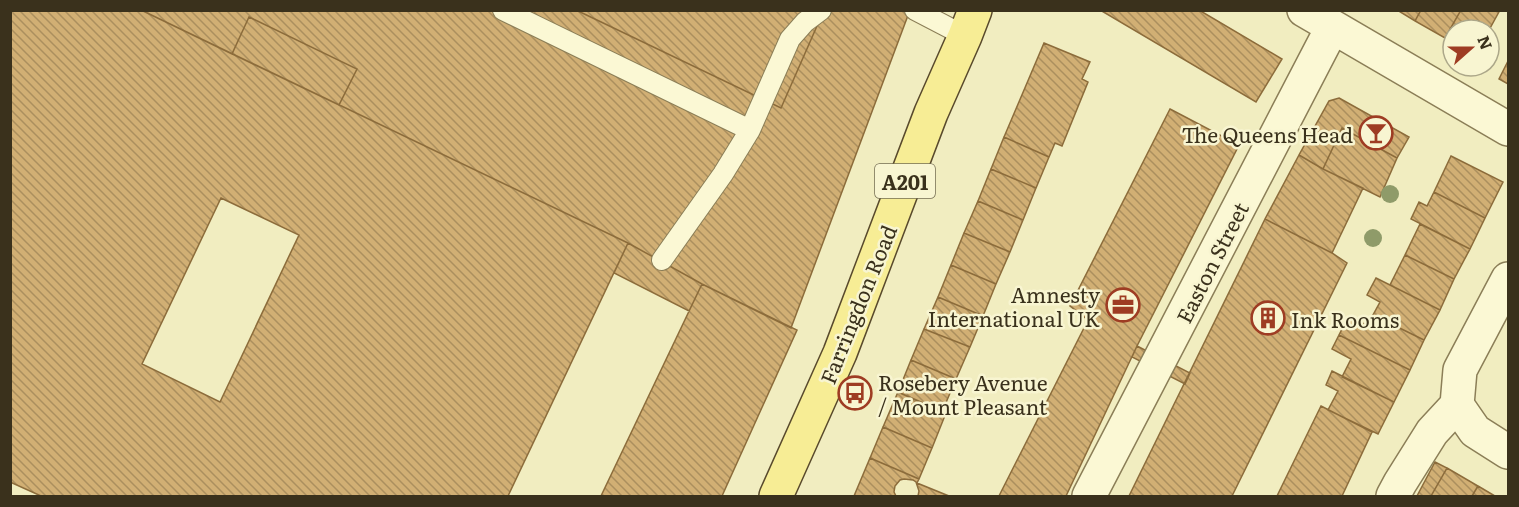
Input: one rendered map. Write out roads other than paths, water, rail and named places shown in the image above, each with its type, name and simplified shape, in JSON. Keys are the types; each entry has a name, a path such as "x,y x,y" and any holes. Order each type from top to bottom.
{"main road":[{"name":"Farringdon Road","path":"776,496 840,353 931,113 970,23"}],"street":[{"path":"1304,10 1509,129"},
{"name":"Easton Street","path":"1089,496 1332,28"},
{"path":"1394,496 1432,432 1457,405 1460,370 1509,279"},
{"path":"1457,405 1475,432 1509,452"}],"lane":[{"path":"502,10 750,130"},
{"path":"662,260 723,174 750,130 790,39 805,22 821,10"},
{"path":"915,10 970,23"}],"place":[{"name":"The Queens Head","path":"1376,133"},
{"name":"Amnesty International UK","path":"1123,305"},
{"name":"Ink Rooms","path":"1268,318"},
{"name":"Rosebery Avenue / Mount Pleasant","path":"855,393"}]}
